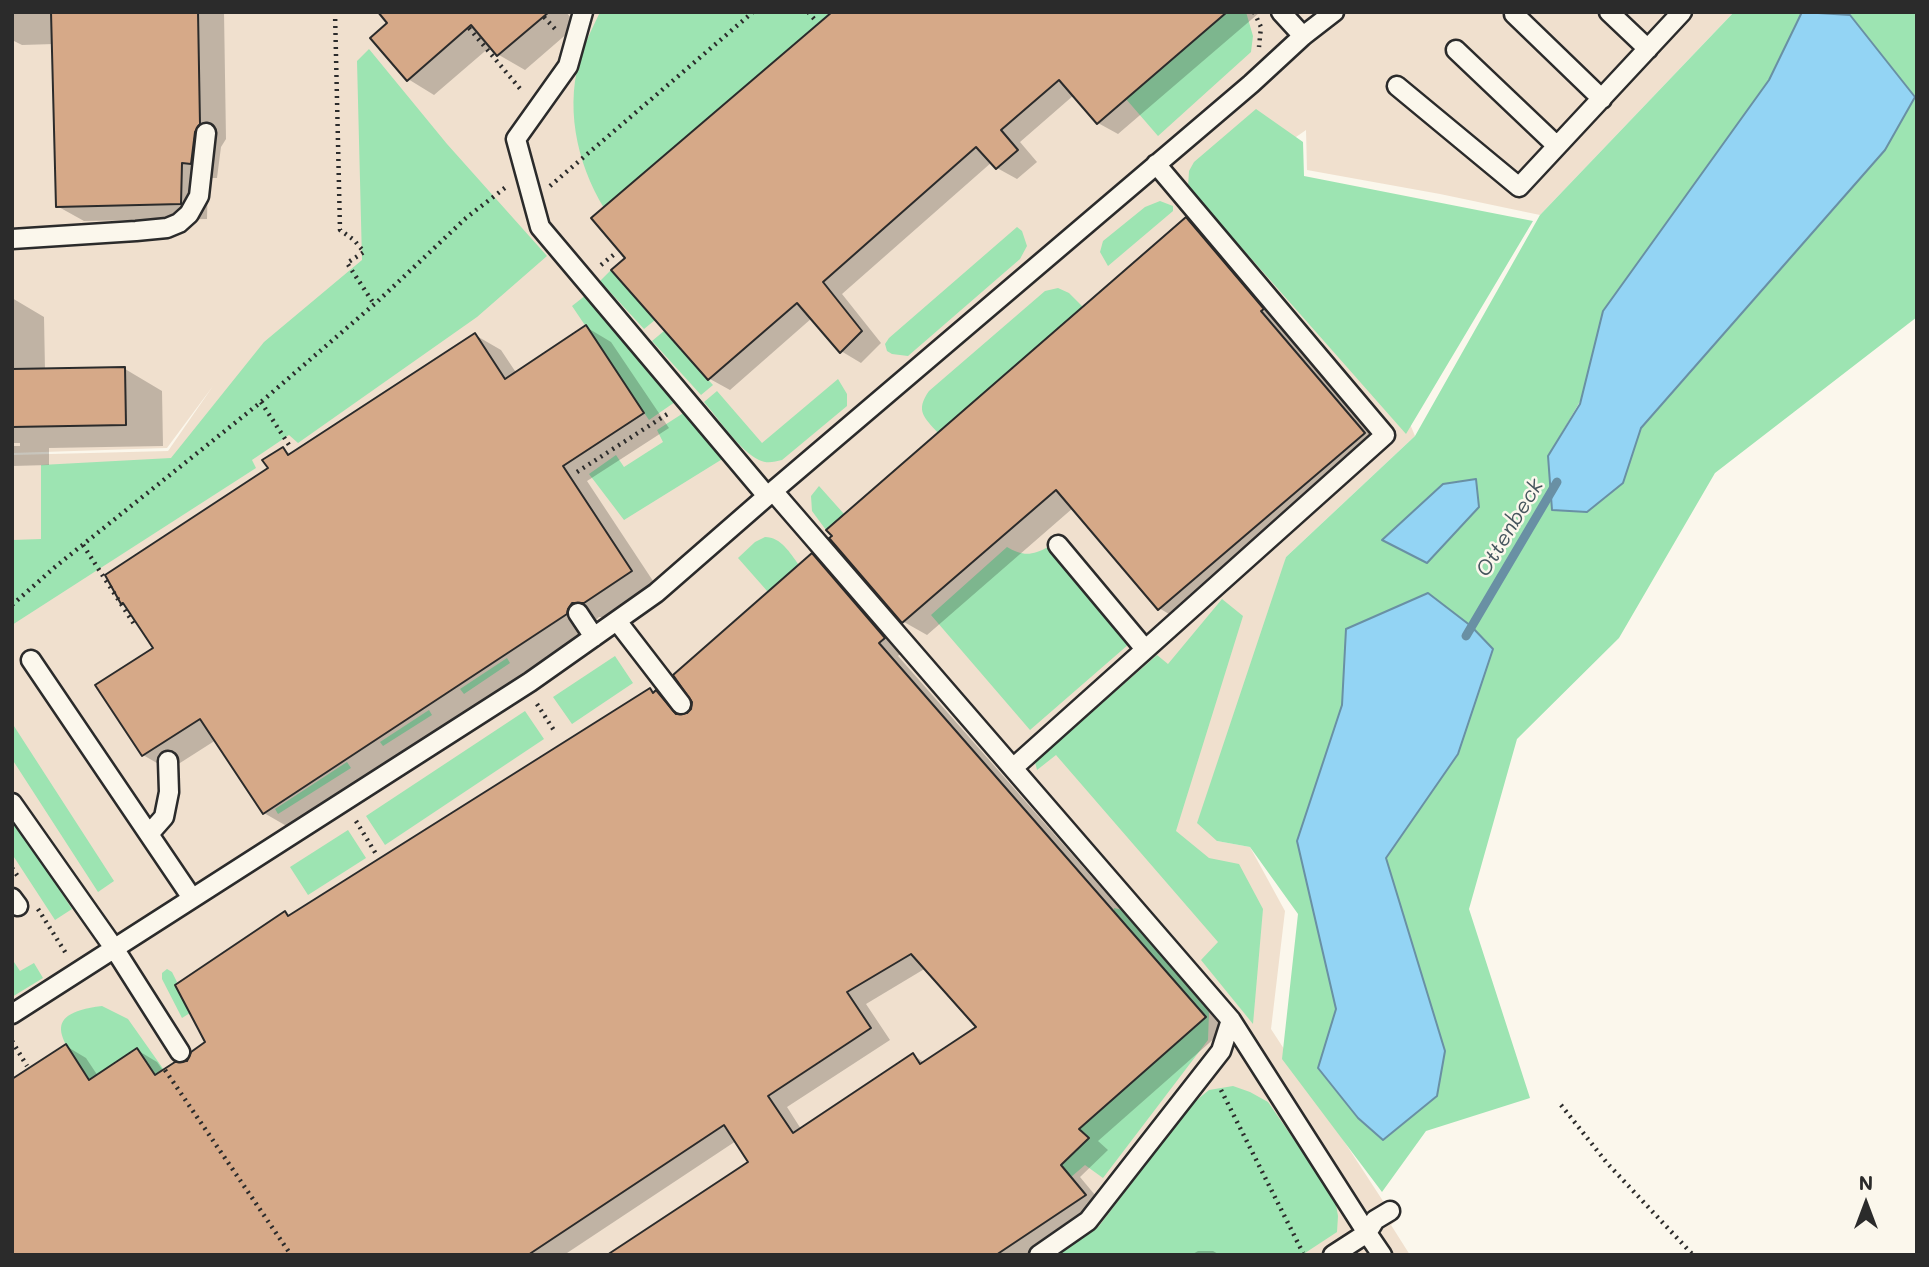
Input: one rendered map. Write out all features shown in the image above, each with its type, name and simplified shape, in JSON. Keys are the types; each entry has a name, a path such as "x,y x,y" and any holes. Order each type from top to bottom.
{"lane":[{"path":"583,12 568,66 516,139 540,227 687,401 1013,768 1231,1020 1381,1255"},
{"path":"1281,12 1303,36"},
{"path":"12,1014 530,682 656,593 1334,12"},
{"path":"1609,12 1648,49"},
{"path":"1397,86 1519,187 1682,12"},
{"path":"1514,14 1602,99"},
{"path":"1456,50 1557,146"},
{"path":"12,239 136,231 167,228 179,223 189,214 199,195 206,133"},
{"path":"1013,768 1385,435 1156,164"},
{"path":"1058,545 1145,649"},
{"path":"578,613 594,636"},
{"path":"617,621 681,704"},
{"path":"31,660 192,898"},
{"path":"149,834 164,817 169,792 168,761"},
{"path":"12,803 114,948 180,1052"},
{"path":"1039,1255 1088,1221 1221,1051 1231,1020"},
{"path":"1333,1255 1367,1233 1375,1220 1390,1211"}],"path":[{"path":"335,12 340,230 354,240 363,252 348,263 374,304"},
{"path":"549,186 753,12"},
{"path":"808,12 817,22"},
{"path":"1254,12 1261,27 1258,52"},
{"path":"12,605 82,545 261,402 374,304 466,218 525,172"},
{"path":"576,472 687,401"},
{"path":"261,402 291,448"},
{"path":"82,545 134,624"},
{"path":"533,697 555,732"},
{"path":"354,817 376,854"},
{"path":"12,1041 27,1066"},
{"path":"162,1065 291,1255"},
{"path":"1221,1090 1303,1253"},
{"path":"1561,1105 1607,1163 1693,1255"}],"shaded area":[{"path":"12,12 1734,12 1540,215 1307,170 1306,130 1216,193 1405,412 1415,436 1286,557 1217,841 1250,847 1285,911 1271,1029 1396,1221 1391,1225 1410,1255 12,1255 12,455 168,451 213,386 167,448 12,453"}],"green space":[{"path":"600,12 832,12 604,208 586,172 574,112 577,72 584,47"},
{"path":"1227,12 1246,12 1253,36 1251,52 1158,136 1126,99"},
{"path":"1734,12 1917,12 1917,317 1715,473 1619,638 1517,739 1469,909 1530,1098 1426,1131 1382,1192 1282,1059 1298,914 1250,847 1217,841 1197,823 1286,557 1415,436 1540,215","holes":["1802,13 1915,96 1885,149 1641,428 1623,483 1552,510 1548,456 1769,80","1346,629 1458,754 1386,858 1445,1051 1318,1068 1336,1009 1297,841 1342,705"]},
{"path":"369,49 447,144 547,256 477,317 298,443 289,435 252,460 256,468 12,625 12,540 41,539 41,465 171,458 264,342 362,260 357,61"},
{"path":"1256,109 1303,142 1304,176 1533,221 1406,434 1188,187 1189,171 1194,162"},
{"path":"1160,201 1173,206 1173,211 1108,266 1100,252 1103,241 1145,207"},
{"path":"1017,227 1022,231 1027,246 1020,259 908,356 887,351 885,344 889,338"},
{"path":"611,270 655,320 644,329 600,281"},
{"path":"1058,288 1069,293 1083,307 938,433 923,414 923,404 929,391 1045,291"},
{"path":"586,295 675,402 649,420 572,306"},
{"path":"664,331 713,385 701,395 652,341"},
{"path":"838,379 847,394 847,406 782,460 773,462 765,462 752,456 704,402 717,391 762,443"},
{"path":"685,412 724,458 624,520 589,474 616,455 624,467 663,442 657,430"},
{"path":"819,486 844,514 826,530 812,511 811,496"},
{"path":"765,537 780,543 799,565 768,592 738,558 755,542"},
{"path":"1007,547 1027,554 1048,547 1129,644 1030,730 931,615"},
{"path":"1222,599 1243,616 1176,831 1209,858 1239,864 1263,909 1253,1024 1201,960 1218,942 1056,755 1037,770 1035,762 1157,655 1168,664"},
{"path":"615,656 633,683 572,724 553,697"},
{"path":"507,658 510,663 464,694 460,689"},
{"path":"429,710 432,715 383,746 380,742"},
{"path":"525,711 544,739 385,845 366,816"},
{"path":"12,723 114,881 98,892 12,759"},
{"path":"347,762 351,768 278,814 275,809"},
{"path":"12,817 72,909 55,920 12,854"},
{"path":"348,830 366,858 308,895 290,867"},
{"path":"1114,908 1123,910 1209,1012 1208,1040 1103,1178 1085,1165 1071,1177 1061,1165 1089,1138 1079,1129"},
{"path":"12,959 20,971 34,963 43,978 12,997"},
{"path":"167,969 172,972 177,982 175,985 190,1013 182,1018 162,979 162,973"},
{"path":"102,1006 128,1019 164,1070 155,1075 137,1048 89,1080 65,1042 61,1032 62,1023 68,1016 81,1010"},
{"path":"1233,1086 1268,1102 1335,1199 1337,1232 1302,1255 1058,1255 1099,1226 1192,1104 1209,1090"}],"water":[{"path":"1802,12 1850,15 1915,97 1885,150 1641,428 1623,483 1587,512 1552,510 1548,456 1580,404 1603,311 1769,80"},
{"path":"1476,479 1479,507 1427,563 1382,540 1443,484"},
{"path":"1428,593 1471,626 1493,649 1458,754 1386,858 1445,1051 1437,1096 1383,1140 1358,1118 1318,1068 1336,1009 1297,841 1342,705 1346,629"}],"building":[{"path":"51,12 198,12 200,124 195,132 191,164 182,163 181,204 56,207"},
{"path":"378,12 549,12 497,56 471,25 407,81 370,38 387,23"},
{"path":"832,12 1227,12 1097,124 1059,80 1001,130 1018,150 996,169 976,147 823,282 862,331 840,353 797,303 708,380 611,270 625,258 591,218"},
{"path":"1186,217 1264,309 1261,311 1365,433 1158,610 1056,490 902,623 829,538 832,536 826,530"},
{"path":"586,325 644,413 563,466 632,571 584,603 572,603 567,614 263,814 200,719 142,756 95,685 153,648 123,603 121,604 105,575 268,468 262,460 283,447 288,455 475,333 505,379"},
{"path":"125,367 126,425 12,427 12,369"},
{"path":"812,553 885,638 879,643 1206,1017 1079,1129 1089,1138 1061,1165 1086,1195 996,1255 607,1255 748,1162 724,1125 528,1255 12,1255 12,1079 66,1044 89,1080 137,1048 155,1075 175,1062 187,1061 191,1052 205,1042 175,985 285,911 288,916 650,688 653,693 656,690 676,714 687,713 692,702 673,675","holes":["911,954 976,1027 920,1064 913,1053 793,1133 768,1096 871,1028 847,992"]}],"waterway":[{"name":"Ottenbeck","path":"1466,636 1557,482"}]}
